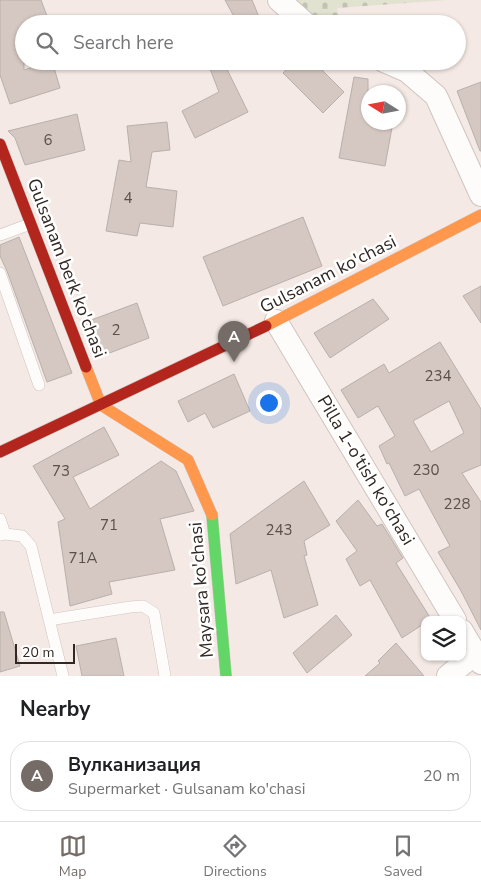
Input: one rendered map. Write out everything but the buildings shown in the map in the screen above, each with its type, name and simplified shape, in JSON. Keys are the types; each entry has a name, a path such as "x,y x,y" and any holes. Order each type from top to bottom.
{"street":[{"path":"279,0 296,15"},
{"path":"405,70 436,96 481,195"},
{"name":"Gulsanam berk ko'chasi","path":"0,144 101,405"},
{"name":"Gulsanam ko'chasi","path":"0,452 276,321 481,215"},
{"name":"Pilla 1-o'tish ko'chasi","path":"276,321 453,616"},
{"name":"Maysara ko'chasi","path":"101,405 188,460 212,513 226,676"},
{"path":"448,676 478,658 466,638"}],"lane":[{"path":"0,235 30,224"},
{"path":"0,273 39,385"},
{"path":"0,519 2,535 22,536 31,546 63,676"},
{"path":"50,620 143,606 154,613 165,676"}],"green space":[{"path":"290,0 448,0 337,8 338,15 307,15 300,12"}],"traffic: fast":[{"path":"212,515 226,676"}],"traffic: slow":[{"path":"266,326 481,215"},
{"path":"86,367 101,405 188,460 212,515"}],"traffic: jam":[{"path":"0,144 86,367"},
{"path":"0,452 266,326"}],"place":[{"name":"Вулканизация","path":"234,362"}]}
